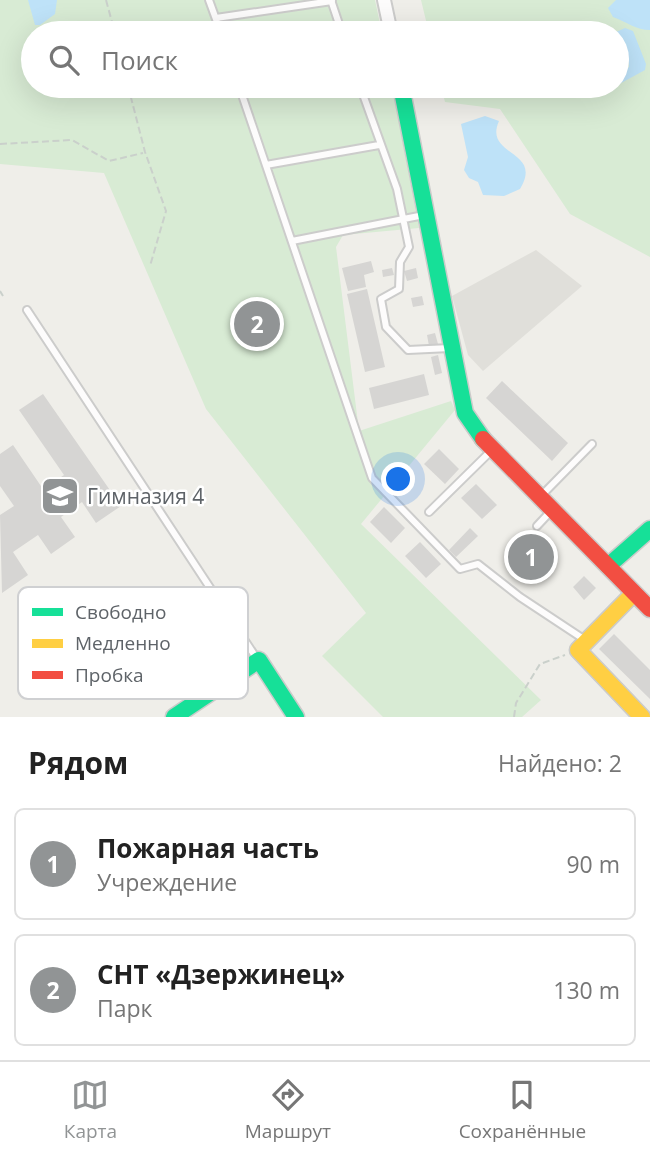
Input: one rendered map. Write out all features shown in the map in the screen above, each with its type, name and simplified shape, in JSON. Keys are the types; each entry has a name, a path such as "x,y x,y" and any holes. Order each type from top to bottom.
{"street":[{"path":"384,0 388,21"},
{"path":"403,98 465,413 492,449 650,609"},
{"path":"608,566 650,529"},
{"path":"634,593 582,646 642,717"},
{"path":"248,667 258,660 296,717"},
{"path":"174,717 201,699"}],"lane":[{"path":"209,0 217,21"},
{"path":"216,18 331,1 338,21"},
{"path":"243,98 372,478 460,569 478,564 582,646"},
{"path":"364,98 397,189 408,247 400,262 399,289 381,299 386,327 408,350 452,348"},
{"path":"266,165 379,145"},
{"path":"292,241 427,215"},
{"path":"27,310 210,587"},
{"path":"540,496 592,444"},
{"path":"429,512 492,449"},
{"path":"537,526 553,509"},
{"path":"248,645 258,660"}],"path":[{"path":"106,0 112,21"},
{"path":"131,98 145,152 166,211 150,266"},
{"path":"0,144 72,140 109,162 145,152"},
{"path":"0,291 3,296"},
{"path":"514,717 516,703 541,664 582,646"}],"shaded area":[{"path":"536,250 582,286 483,371 468,355 452,296"}],"green space":[{"path":"0,0 375,0 379,21 21,21 21,98 394,98 419,228 343,235 336,247 359,431 451,401 455,410 361,524 541,700 522,717 383,717 322,656 366,613 206,409 104,173 0,164"},
{"path":"421,0 650,0 650,257 570,214 500,109 445,102 444,98 629,98 629,21 426,21"}],"water":[{"path":"28,0 57,0 55,14 45,21 34,21"},
{"path":"616,0 650,0 650,30 613,17 608,8"},
{"path":"629,30 633,31 646,64 645,70 629,79"},
{"path":"485,116 499,121 496,133 499,141 520,159 525,167 520,189 504,196 483,195 478,182 469,178 464,170 468,157 461,124"}],"building":[{"path":"371,261 374,272 364,275 366,287 348,291 342,268"},
{"path":"392,268 394,275 383,277 382,270"},
{"path":"416,268 418,278 407,281 404,271"},
{"path":"367,289 385,367 365,372 347,294"},
{"path":"422,296 424,305 413,307 411,298"},
{"path":"435,333 438,344 429,346 427,335"},
{"path":"438,355 442,373 435,375 431,357"},
{"path":"424,374 429,395 374,409 369,388"},
{"path":"502,381 568,443 552,461 486,398"},
{"name":"Гимназия 4","path":"43,394 121,506 96,523 82,502 61,517 75,537 51,554 38,535 13,552 28,575 2,593 0,515 14,506 0,486 0,454 13,445 43,489 64,475 19,410"},
{"path":"439,449 459,469 445,484 424,464"},
{"path":"476,484 497,505 482,519 461,498"},
{"path":"384,507 405,528 391,543 370,522"},
{"path":"470,528 478,536 456,557 449,550"},
{"path":"531,536 552,558 531,578 510,556"},
{"path":"420,542 441,564 426,578 405,556"},
{"path":"584,576 596,588 584,600 573,587"},
{"path":"614,634 650,670 650,699 599,649"}],"traffic: fast":[{"path":"403,98 465,413 483,439"},
{"path":"608,566 650,529"},
{"path":"248,667 259,660 296,717"},
{"path":"174,717 201,699"}],"traffic: slow":[{"path":"634,593 578,650 642,717"}],"traffic: jam":[{"path":"483,439 650,609"}],"place":[{"name":"СНТ «Дзержинец»","path":"257,324"},
{"name":"Гимназия 4","path":"60,496"},
{"name":"Пожарная часть","path":"531,557"}]}
